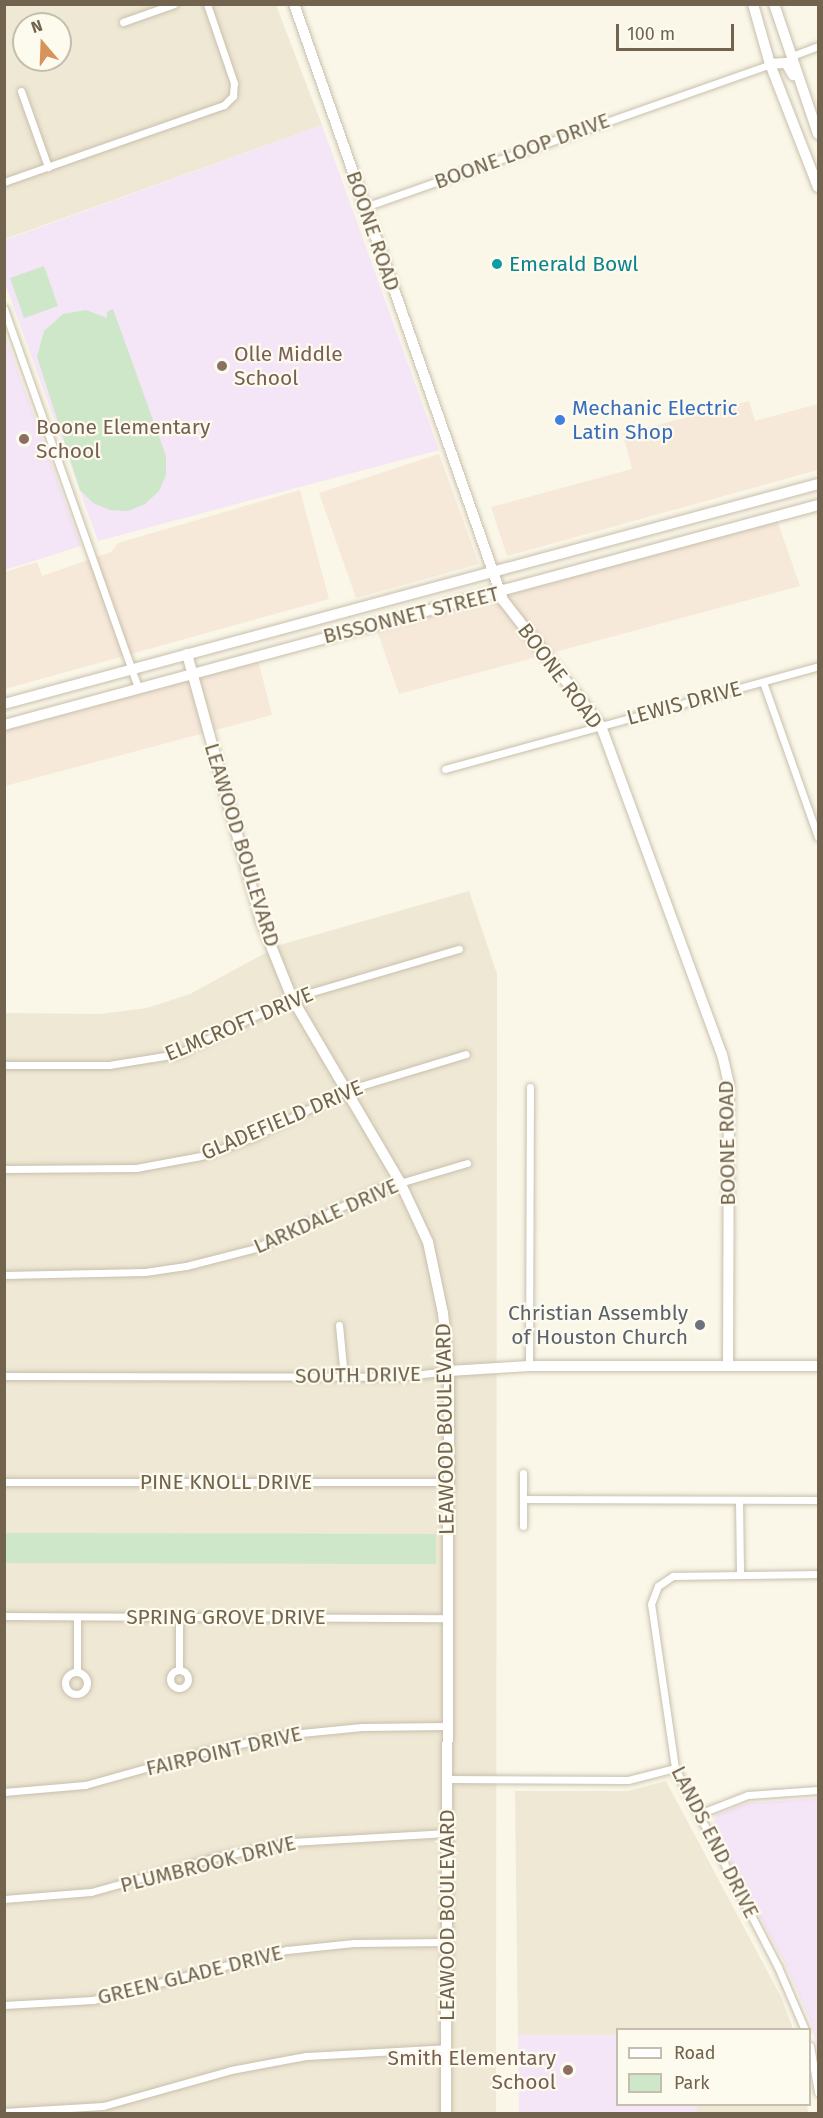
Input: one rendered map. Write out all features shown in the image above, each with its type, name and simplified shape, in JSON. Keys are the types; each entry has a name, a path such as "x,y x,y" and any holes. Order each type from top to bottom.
{"street":[{"path":"123,22 174,4"},
{"path":"4,182 224,105 233,96 234,82 207,4"},
{"name":"BOONE ROAD","path":"294,4 500,592 547,660 601,726 722,1054 729,1084 728,1365"},
{"path":"753,4 770,64 814,163 819,188"},
{"path":"774,4 808,107"},
{"path":"792,56 819,46"},
{"path":"770,64 781,62 790,67 819,134"},
{"name":"BOONE LOOP DRIVE","path":"365,207 770,64"},
{"path":"21,91 48,167"},
{"path":"4,309 138,688"},
{"name":"BISSONNET STREET","path":"4,704 819,484"},
{"path":"764,499 769,519"},
{"name":"BISSONNET STREET","path":"4,725 819,505"},
{"name":"LEAWOOD BOULEVARD","path":"187,654 261,921 292,998 400,1182 428,1242 443,1313 449,1371 446,2114"},
{"name":"LEWIS DRIVE","path":"445,769 819,666"},
{"path":"763,682 819,837"},
{"name":"ELMCROFT DRIVE","path":"4,1065 109,1065 177,1054 292,998 459,949"},
{"name":"GLADEFIELD DRIVE","path":"4,1169 136,1168 201,1156 252,1138 347,1090 466,1054"},
{"path":"529,1366 530,1087"},
{"name":"LARKDALE DRIVE","path":"4,1275 145,1272 186,1266 264,1245 400,1182 467,1163"},
{"path":"339,1325 344,1377"},
{"name":"SOUTH DRIVE","path":"4,1376 397,1377 529,1366 819,1366"},
{"path":"523,1473 523,1526"},
{"name":"PINE KNOLL DRIVE","path":"4,1482 447,1482"},
{"path":"523,1499 819,1500"},
{"path":"739,1500 740,1574 819,1574"},
{"name":"LANDS END DRIVE","path":"740,1574 684,1575 665,1579 658,1586 651,1604 675,1768 778,1967 804,2028"},
{"name":"SPRING GROVE DRIVE","path":"4,1616 447,1618"},
{"path":"77,1672 78,1617"},
{"path":"179,1617 179,1669"},
{"name":"FAIRPOINT DRIVE","path":"4,1792 85,1785 203,1752 292,1734 362,1727 447,1726"},
{"path":"446,1779 617,1780 675,1768"},
{"path":"699,1814 748,1795 819,1790"},
{"name":"PLUMBROOK DRIVE","path":"4,1899 85,1894 216,1857 307,1840 448,1833"},
{"name":"GREEN GLADE DRIVE","path":"4,2005 93,2000 287,1950 354,1943 447,1942"},
{"path":"4,2112 55,2112 103,2106 231,2070 306,2056 447,2049"},
{"path":"811,2051 819,2092"}],"shaded area":[{"path":"5,5 276,5 322,125 5,239"},
{"name":"Olle Middle School","path":"322,125 439,450 98,541 5,283 5,240"},
{"name":"Boone Elementary School","path":"4,332 81,546 5,570 4,570"},
{"path":"749,401 755,421 818,404 818,470 507,556 491,507 632,469 623,434"},
{"path":"439,454 479,564 356,598 319,493"},
{"path":"300,490 329,599 5,689 5,572 37,562 42,576 111,552 118,543"},
{"path":"777,520 800,586 399,694 377,631"},
{"path":"258,660 272,715 5,786 5,731"},
{"path":"469,891 497,974 496,2113 5,2114 5,1013 100,1014 147,1008 190,994 280,945"},
{"path":"666,1781 781,1997 793,2028 616,2028 616,2035 518,2035 515,1791 628,1791"},
{"path":"818,1798 818,2053 812,2025 785,1963 712,1827 716,1815 746,1803"},
{"name":"Smith Elementary School","path":"518,2035 616,2035 616,2106 697,2106 697,2113 519,2113"},
{"path":"697,2106 807,2106 808,2113 697,2114"}],"green space":[{"path":"44,266 58,306 24,318 10,278"},
{"path":"113,309 166,456 166,475 159,491 145,504 128,511 110,510 93,503 80,490 37,357 44,331 63,314 86,310 107,318 107,312"},
{"path":"5,1533 436,1534 436,1564 5,1563"}],"place":[{"name":"Emerald Bowl","path":"497,264"},
{"name":"Olle Middle School","path":"222,366"},
{"name":"Mechanic Electric Latin Shop","path":"560,420"},
{"name":"Boone Elementary School","path":"24,439"},
{"name":"Christian Assembly of Houston Church","path":"700,1325"},
{"name":"Smith Elementary School","path":"568,2070"}]}
